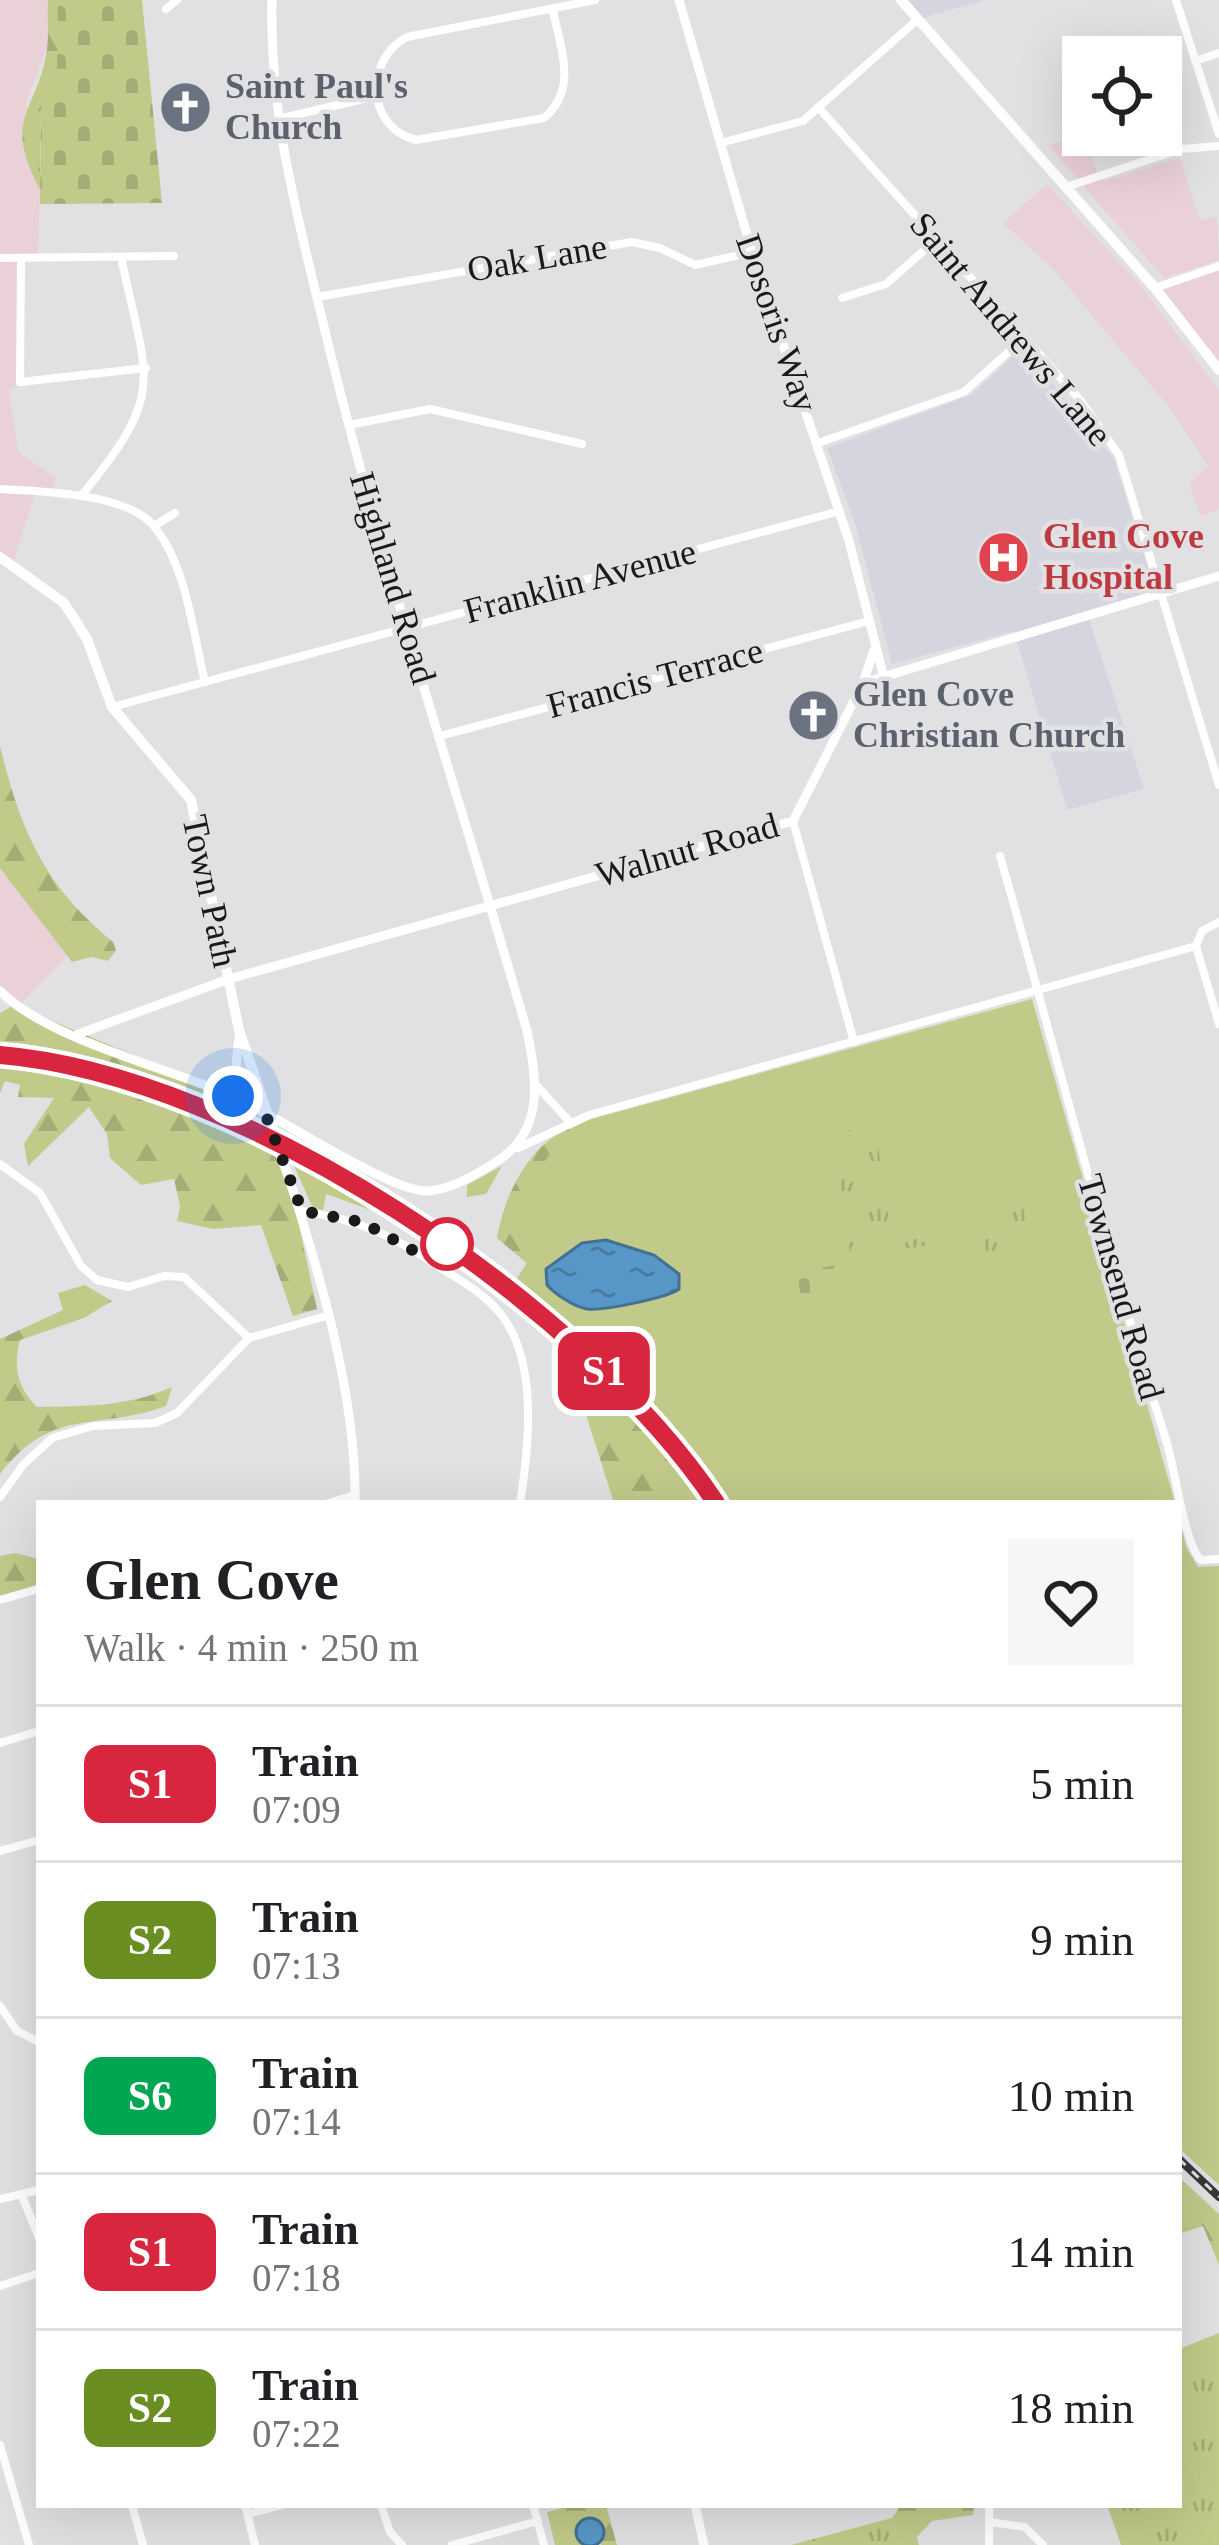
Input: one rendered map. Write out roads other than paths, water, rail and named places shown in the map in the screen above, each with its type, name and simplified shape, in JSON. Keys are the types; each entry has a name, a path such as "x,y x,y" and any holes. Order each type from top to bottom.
{"main road":[{"path":"901,0 1155,288 1219,370"},
{"name":"Town Path","path":"0,556 48,589 77,620 112,707 191,800 239,1030 278,1144"}],"street":[{"path":"166,9 177,0"},
{"name":"Highland Road","path":"272,0 270,79 317,297 406,628 491,907 537,1086"},
{"path":"553,11 566,86 556,107 544,118 416,140 393,130 376,96 381,60 407,37 595,0"},
{"name":"Dosoris Way","path":"679,0 752,252 840,511 883,674"},
{"path":"1176,0 1219,134"},
{"path":"720,143 801,122 918,19"},
{"path":"1196,61 1219,53"},
{"path":"278,119 376,96"},
{"name":"Saint Andrews Lane","path":"818,107 1081,401 1119,455 1219,784"},
{"path":"1066,187 1181,148 1219,146"},
{"path":"842,298 886,284 937,239"},
{"name":"Oak Lane","path":"317,297 632,242 660,248 694,265 752,252"},
{"path":"82,496 134,428 145,396 146,368 122,256"},
{"path":"0,258 174,256"},
{"path":"21,261 20,382 146,368"},
{"path":"1155,288 1219,266"},
{"path":"818,443 964,392 1024,338"},
{"path":"349,425 430,409 582,445"},
{"path":"0,489 82,496 139,514 154,526 180,582 205,682"},
{"name":"Franklin Avenue","path":"112,707 840,511"},
{"path":"154,526 175,513"},
{"path":"863,683 1219,576"},
{"name":"Francis Terrace","path":"440,736 869,621"},
{"path":"863,683 876,645"},
{"name":"Walnut Road","path":"78,1034 229,979 793,820 863,683"},
{"path":"793,820 854,1042"},
{"path":"1000,856 1041,991"},
{"path":"1219,922 1202,931 1196,946 1219,1024"},
{"path":"0,991 24,1012 233,1096 394,1182 426,1191 457,1183 570,1121 1196,946"},
{"name":"Townsend Road","path":"1041,991 1126,1321 1183,1495 1186,1541 1201,1561 1219,1559"},
{"path":"233,1096 239,1030"},
{"path":"518,1148 537,1086 570,1121"},
{"path":"302,1132 285,1129 278,1144 302,1211 326,1316 353,1450 355,1499"},
{"path":"0,1164 40,1192 81,1266 97,1280 128,1286 164,1276 184,1277 249,1338"},
{"path":"302,1211 362,1222 393,1236 497,1309 517,1345 528,1412 520,1500"},
{"path":"0,1497 23,1465 52,1438 85,1427 155,1423 177,1413 249,1338 326,1316"},
{"path":"0,1600 36,1589"},
{"path":"0,1743 36,1732"},
{"path":"0,1851 36,1841"},
{"path":"0,2006 16,2031 36,2041"},
{"path":"0,2199 36,2191"},
{"path":"22,2196 36,2231"},
{"path":"0,2286 36,2273"},
{"path":"0,2445 29,2545"},
{"path":"133,2508 143,2545"},
{"path":"382,2508 390,2532 402,2545"},
{"path":"534,2508 544,2545"},
{"path":"696,2508 704,2545"},
{"path":"989,2508 989,2545"},
{"path":"247,2510 255,2545"},
{"path":"452,2545 538,2521"},
{"path":"990,2522 1024,2527 1043,2545"}],"water":[{"path":"606,1240 654,1255 679,1274 679,1289 634,1303 587,1309 547,1285 546,1269 582,1243"},
{"path":"590,2518 600,2522 604,2532 600,2542 590,2546 580,2542 576,2532 580,2522"}],"railway":[{"path":"0,1050 96,1067 197,1101 300,1149 402,1209 499,1276 587,1350 662,1426 720,1500"},
{"path":"1182,2162 1219,2197"}],"train":[{"name":"S1","path":"0,1055 93,1070 214,1112 380,1201 459,1251 578,1346 674,1446 714,1500"}],"place":[{"name":"Saint Paul's Church","path":"186,107"},
{"name":"Glen Cove Hospital","path":"1004,557"},
{"name":"Glen Cove Christian Church","path":"814,715"}]}
